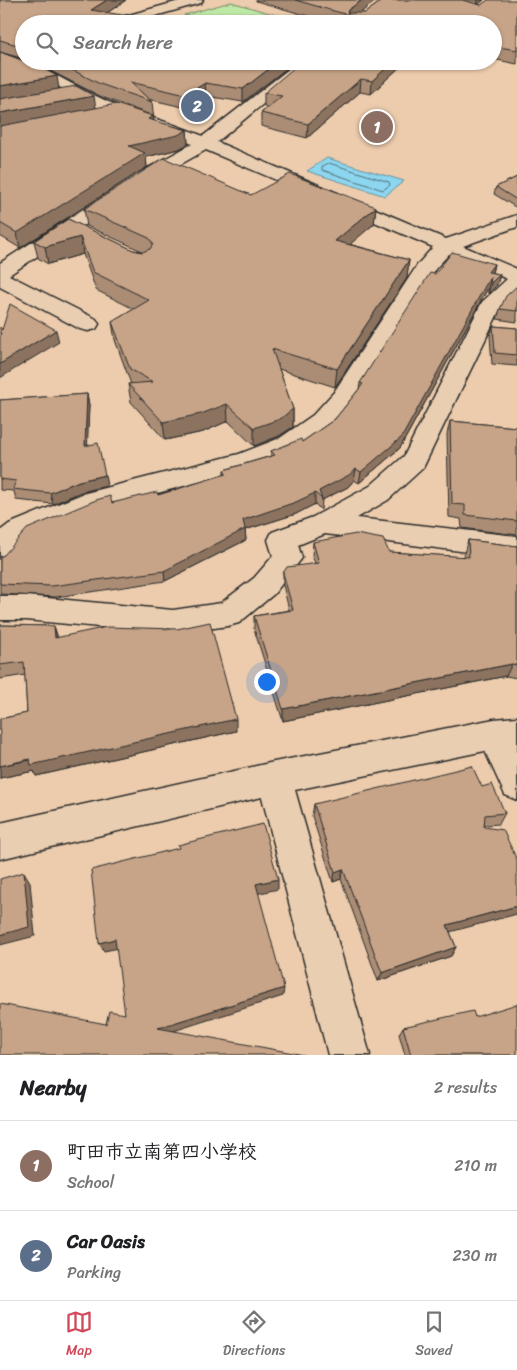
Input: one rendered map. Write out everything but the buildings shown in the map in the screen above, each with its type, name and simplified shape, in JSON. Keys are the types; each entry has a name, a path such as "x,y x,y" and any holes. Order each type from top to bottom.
{"street":[{"path":"144,15 196,0"},
{"path":"0,56 15,52"},
{"path":"0,56 15,62"},
{"path":"35,70 118,111 163,126 517,276"},
{"path":"1,272 78,230 142,178 204,144 297,70"},
{"path":"54,97 81,92"},
{"path":"88,116 118,111"},
{"path":"3,540 19,531 91,501 246,461 289,444 322,421 342,398 428,264 447,245 517,221"},
{"path":"1,272 88,324"},
{"path":"0,608 26,608 173,622 228,614 264,586 288,558 282,540 322,524 380,492 414,462 491,327 493,302 517,281"},
{"path":"436,421 463,423"},
{"path":"322,524 517,547"},
{"path":"0,841 274,778 505,733 517,783"},
{"path":"274,778 349,1055"}],"green space":[{"path":"231,2 276,15 184,15"}],"water":[{"path":"327,158 404,181 385,196 307,171"}],"place":[{"name":"Car Oasis","path":"197,106"},
{"name":"町田市立南第四小学校","path":"377,127"}]}
